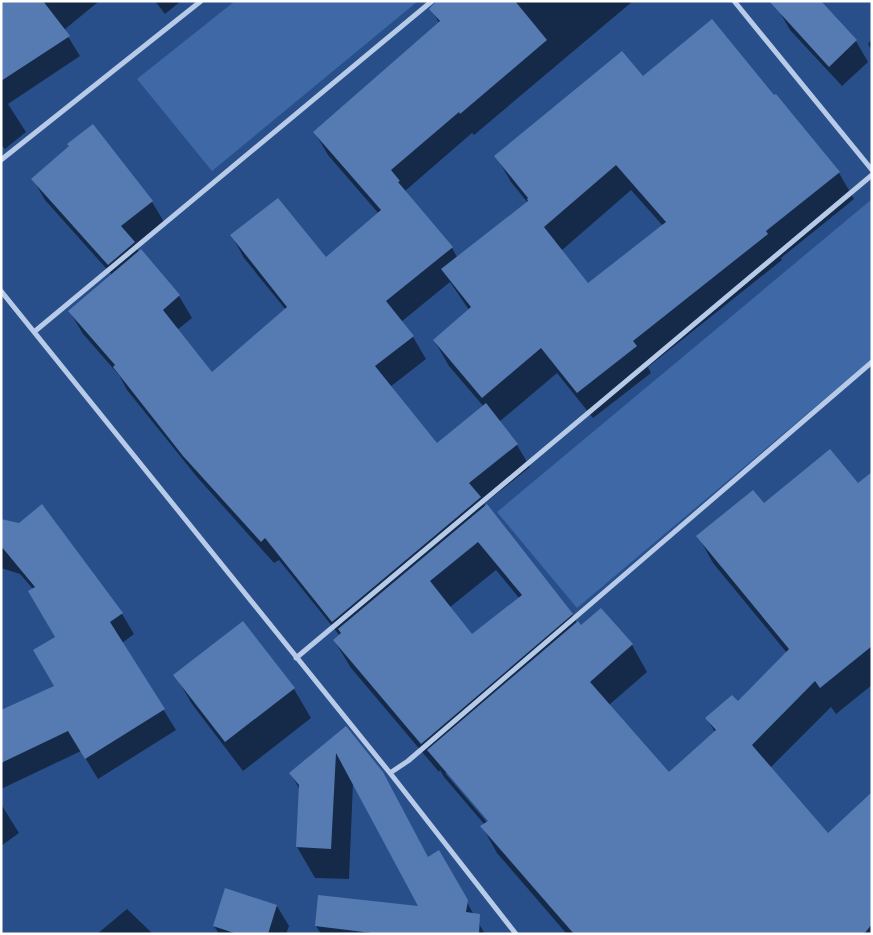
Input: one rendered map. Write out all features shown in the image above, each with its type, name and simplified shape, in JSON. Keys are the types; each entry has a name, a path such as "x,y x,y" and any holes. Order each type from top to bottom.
{"street":[{"path":"1,160 201,1"},
{"path":"34,332 432,1"},
{"path":"734,1 872,170"},
{"path":"296,658 872,175"},
{"path":"1,291 390,773 516,934"},
{"path":"390,773 415,754 872,362"}],"shaded area":[{"path":"235,1 418,1 212,171 137,79"},
{"path":"872,199 872,359 577,608 497,512"}],"building":[{"path":"1,1 43,1 70,36 1,81"},
{"path":"436,1 515,1 547,40 391,170 400,181 398,182 453,247 386,301 414,336 375,366 437,443 486,403 518,444 469,483 481,497 332,622 265,538 261,542 183,456 113,367 115,365 68,311 141,249 180,295 163,310 212,372 287,307 230,235 278,198 326,257 381,210 313,132 440,21 429,9"},
{"path":"769,1 821,1 857,40 829,67"},
{"path":"712,19 840,172 766,231 768,234 633,341 637,346 577,393 541,348 482,398 433,340 471,307 441,269 528,201 528,198 494,156 622,51 643,76","holes":["616,165 666,222 588,283 544,227"]},
{"path":"93,124 153,201 121,226 135,242 108,265 31,179 69,146 67,144"},
{"path":"830,449 858,483 872,472 872,646 820,688 815,681 752,745 828,833 872,792 872,924 864,934 574,934 480,826 488,821 427,750 578,621 581,625 601,608 633,644 590,682 669,772 716,730 705,718 732,695 738,701 789,649 696,536 753,490 764,503"},
{"path":"42,504 123,613 110,622 165,709 85,759 68,731 1,763 1,710 54,686 33,650 55,637 28,591 35,587 1,546 1,519 19,523"},
{"path":"487,504 573,614 421,744 333,640 341,633 338,629","holes":["478,542 522,595 472,634 430,581"]},
{"path":"243,621 295,688 225,742 173,675"},
{"path":"346,726 383,772 428,857 439,850 468,900 466,912 480,914 479,934 380,934 315,926 318,895 418,906 336,753 331,849 296,847 299,785 289,773"},
{"path":"225,888 277,905 268,934 237,934 213,926"}]}
